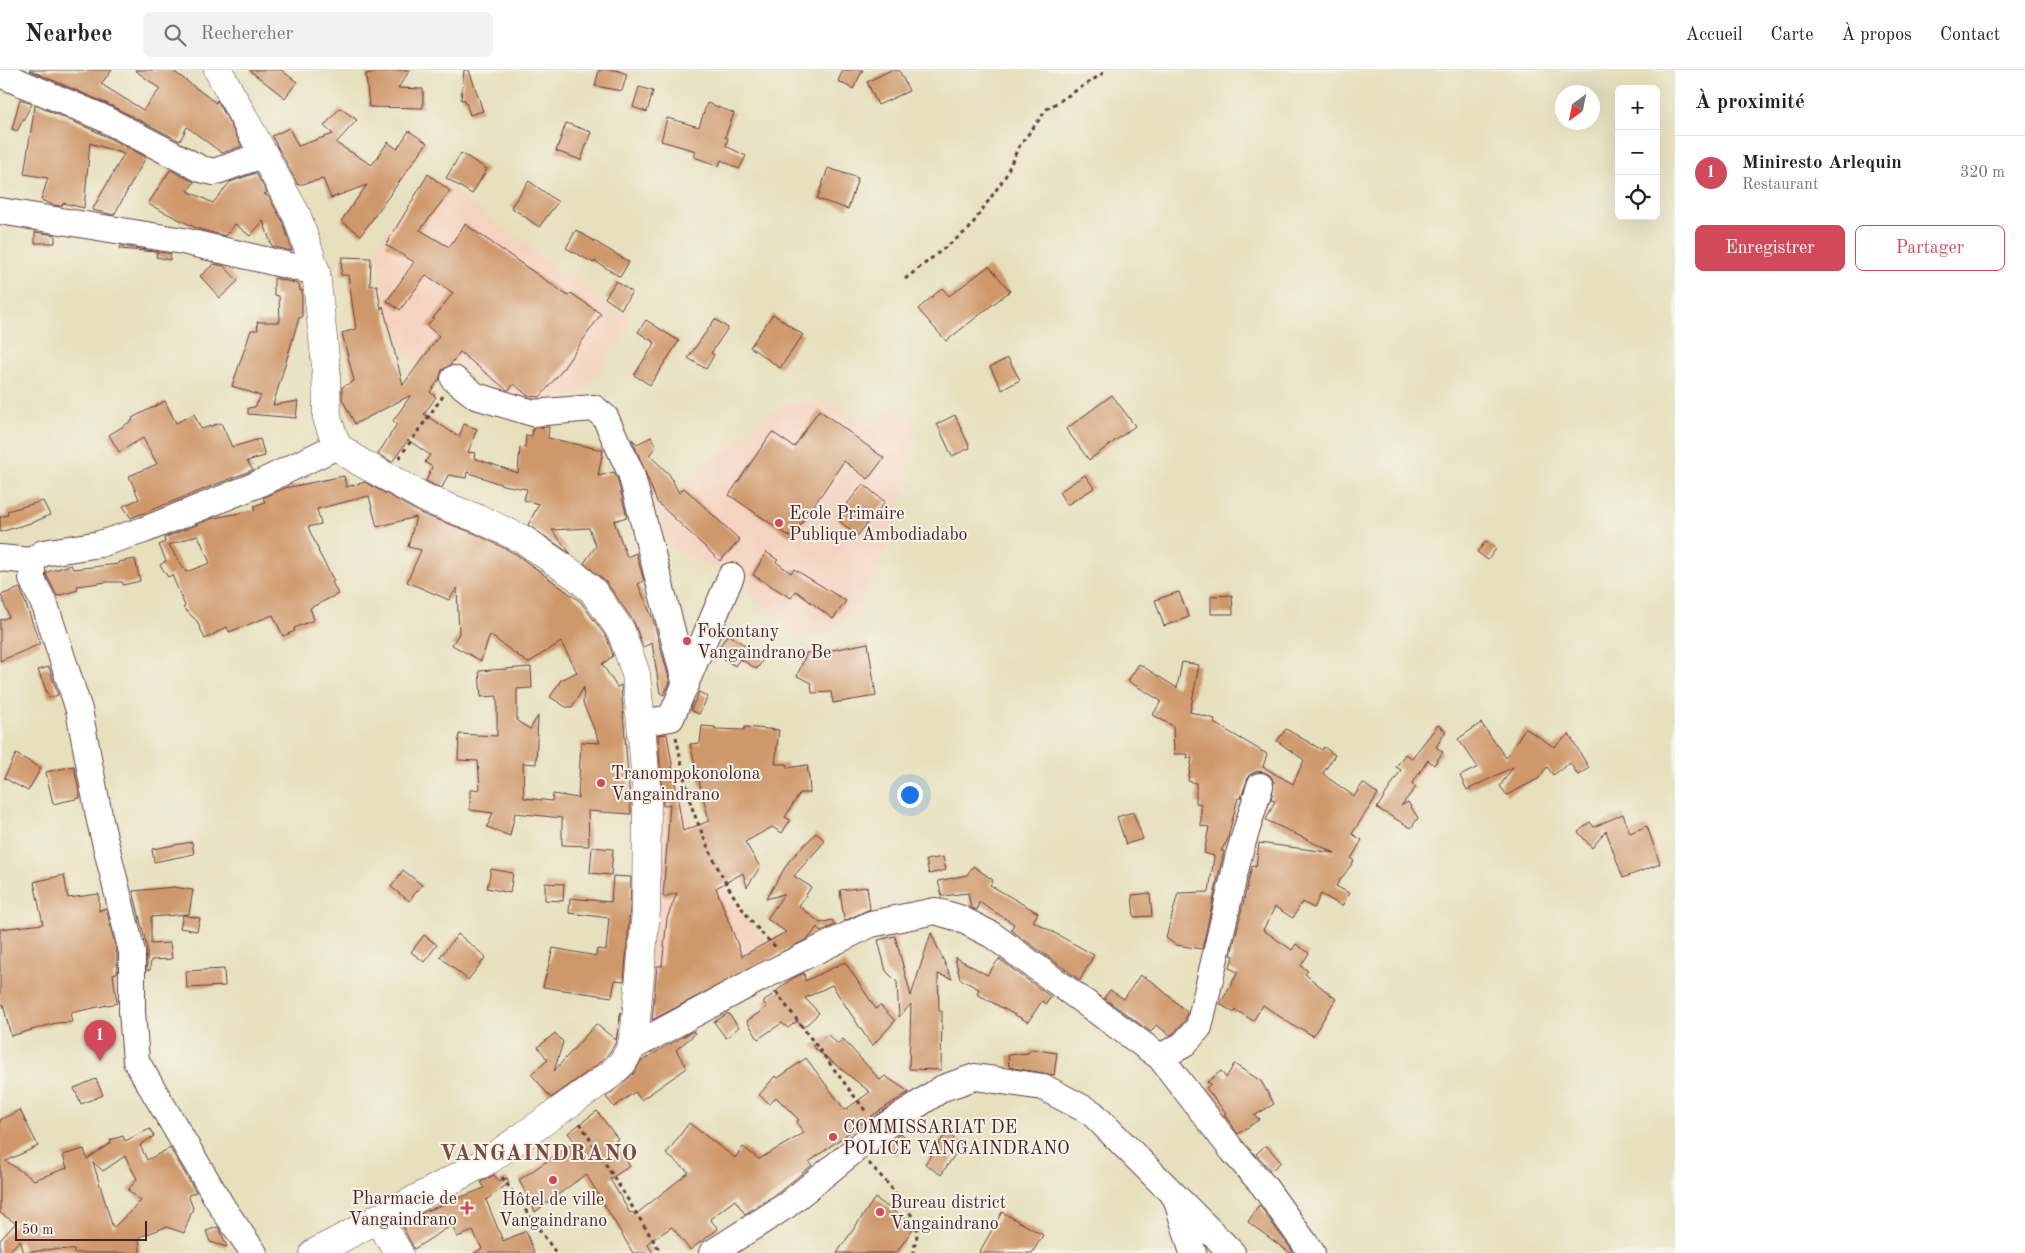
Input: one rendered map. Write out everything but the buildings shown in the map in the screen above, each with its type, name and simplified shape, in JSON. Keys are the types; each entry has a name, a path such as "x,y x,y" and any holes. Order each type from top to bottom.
{"main road":[{"path":"218,70 297,216 316,272 326,367 327,418 337,446 429,500 482,520 524,540 593,591 621,631 636,674 647,797 646,911 638,1012 630,1048 623,1062 610,1075 489,1160 376,1218 314,1253"},
{"path":"376,1218 399,1253"}],"street":[{"path":"0,74 101,117 201,169 214,172 265,154"},
{"path":"0,211 183,241 316,272"},
{"path":"454,379 476,396 533,412 594,408 605,417 631,473 686,685"},
{"path":"0,558 32,561 43,553 100,544 144,530 256,485 337,446"},
{"path":"32,561 32,579 46,608 79,710 100,821 132,952 132,1012 136,1061 224,1210 254,1253"},
{"path":"641,724 671,718 731,576"},
{"path":"1160,1057 1183,1045 1199,1027 1238,854 1260,786"},
{"path":"630,1048 764,976 871,924 935,911 960,918 992,935 1160,1057 1233,1151 1263,1185 1312,1253"},
{"path":"712,1253 788,1205 880,1130 943,1088 975,1077 1043,1087 1092,1113 1232,1253"},
{"path":"1176,1197 1193,1253"}],"path":[{"path":"904,279 969,229 1005,177 1018,148 1047,109 1102,74 1105,70"},
{"path":"386,476 454,379"},
{"path":"671,718 694,812 728,888 763,936 793,962"},
{"path":"764,976 819,1046 880,1130"},
{"path":"568,1104 658,1248 658,1253"},
{"path":"489,1160 539,1226 556,1253"},
{"path":"867,1161 891,1187 916,1222 917,1231 912,1253"}],"shaded area":[{"path":"440,181 631,321 585,392 533,406 498,393 459,362 438,385 408,361 396,334 383,293 377,247 399,212 410,218"},
{"name":"Ecole Primaire Publique Ambodiadabo","path":"834,401 876,430 894,408 916,423 910,464 889,542 864,598 838,626 801,639 724,572 672,551 657,505 785,403"},
{"path":"668,726 686,805 729,894 759,936 788,962 643,1037 644,731"}],"place":[{"name":"Ecole Primaire Publique Ambodiadabo","path":"779,523"},
{"name":"Fokontany Vangaindrano Be","path":"687,641"},
{"name":"Tranompokonolona Vangaindrano","path":"601,783"},
{"name":"Miniresto Arlequin","path":"100,1061"},
{"name":"COMMISSARIAT DE POLICE VANGAINDRANO","path":"833,1137"},
{"name":"Hôtel de ville Vangaindrano","path":"553,1180"},
{"name":"Pharmacie de Vangaindrano","path":"467,1208"},
{"name":"Bureau district Vangaindrano","path":"880,1212"}],"district":[{"name":"VANGAINDRANO","path":"539,1152"}]}
